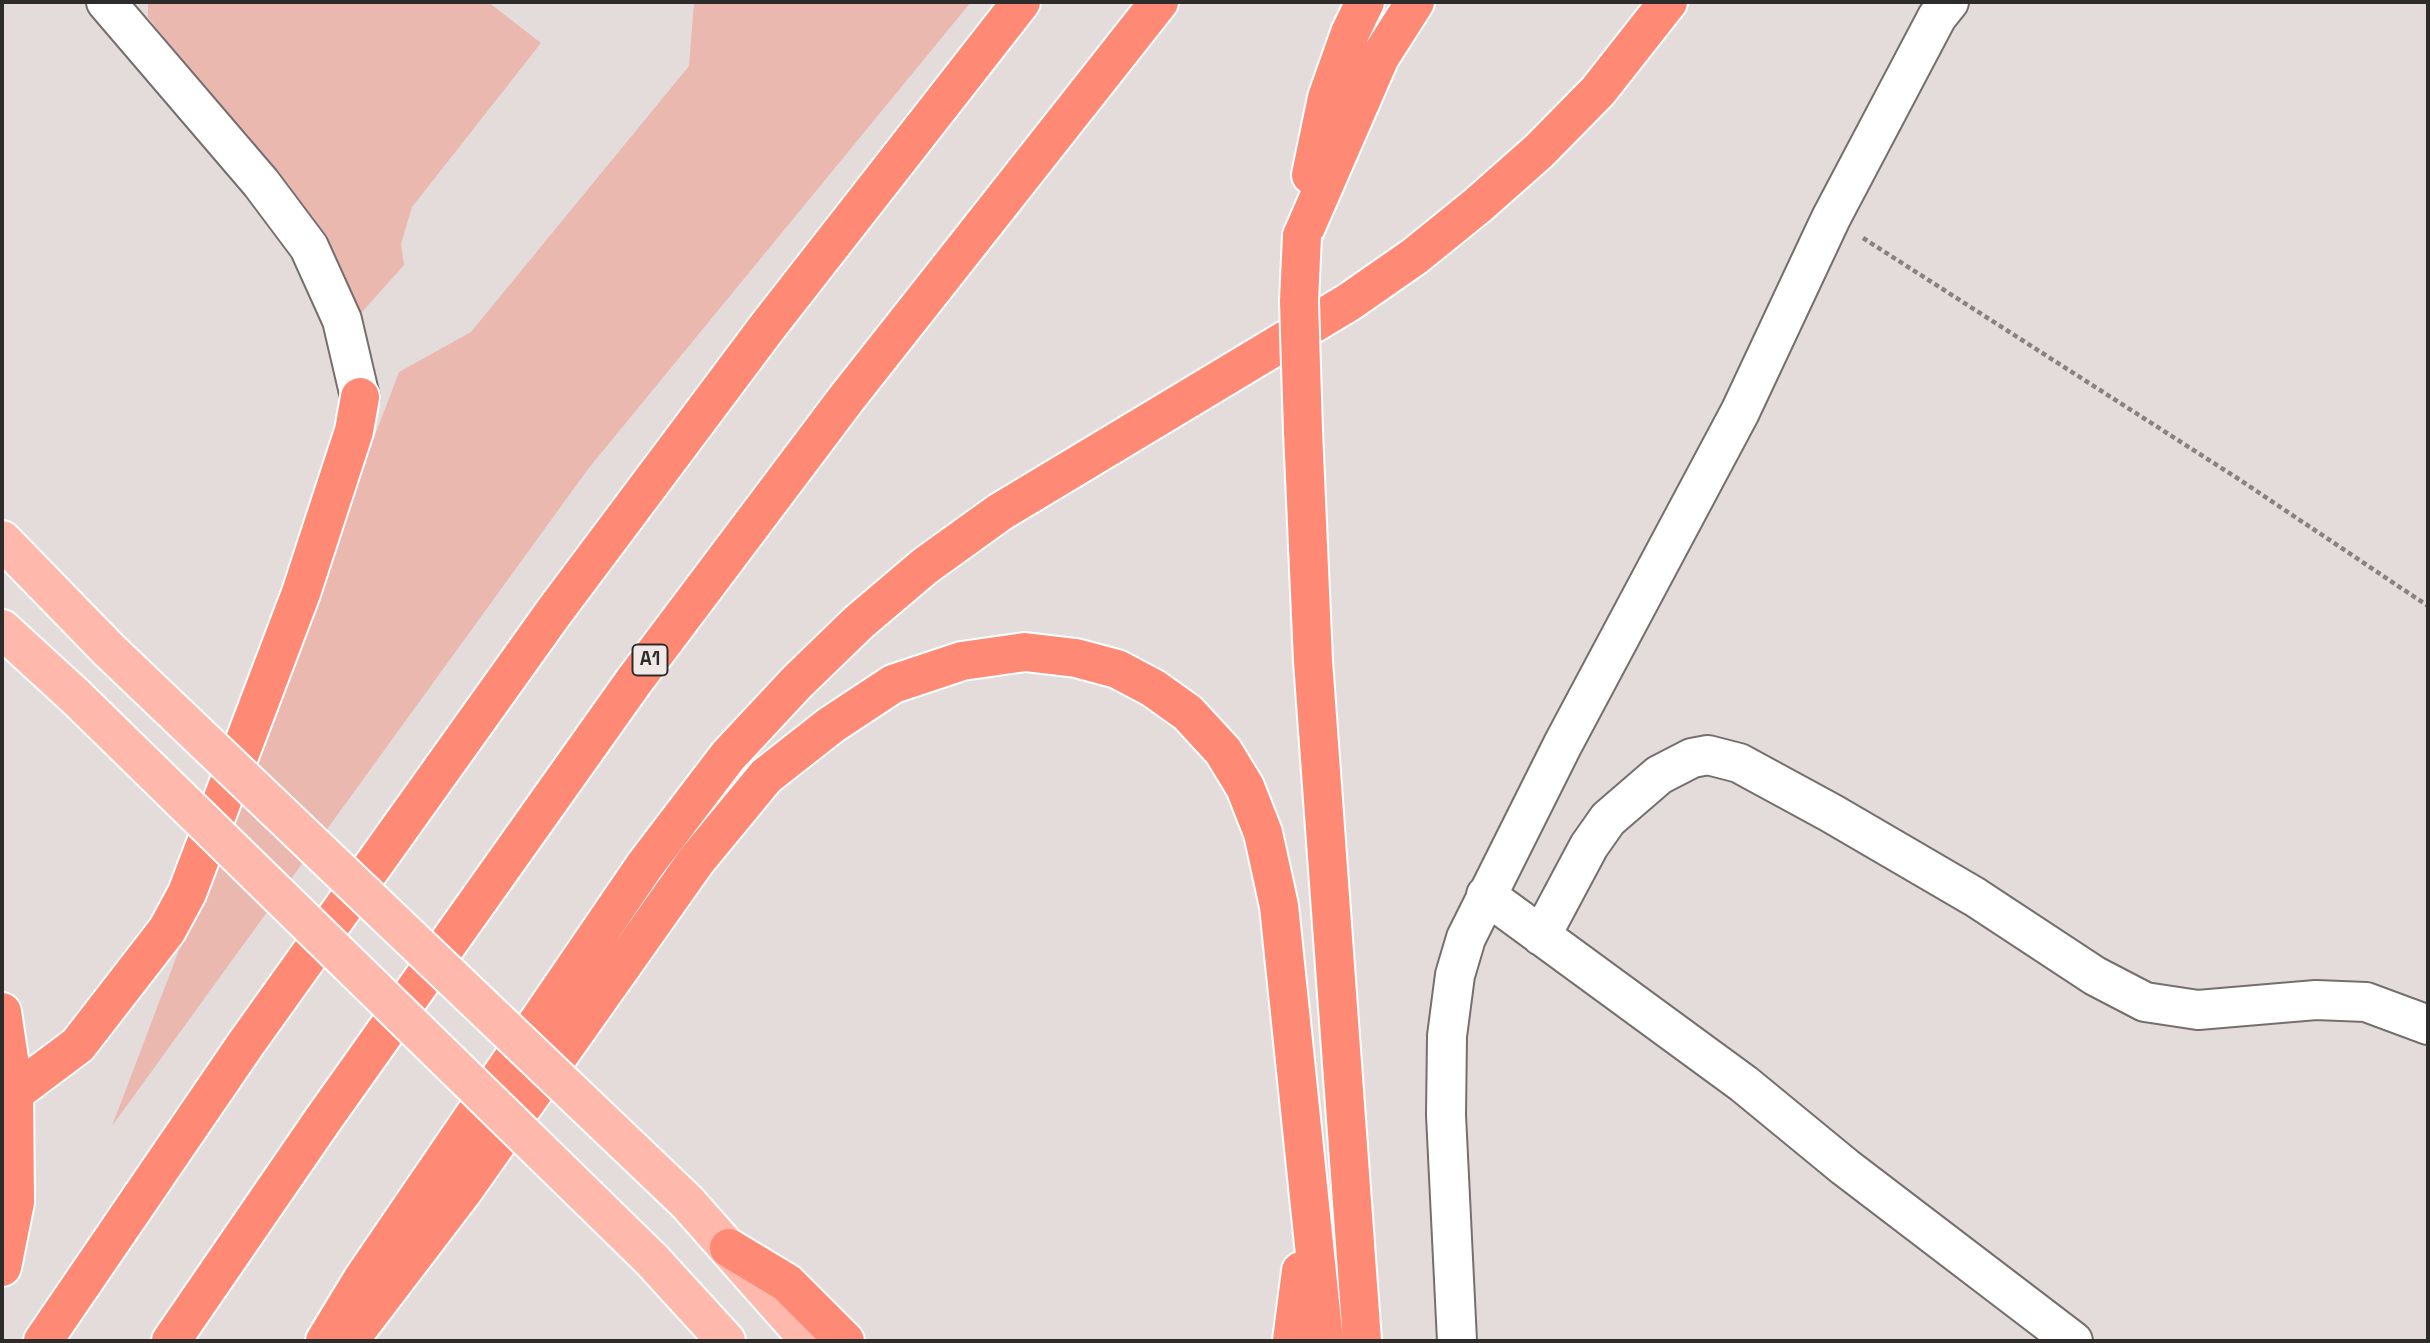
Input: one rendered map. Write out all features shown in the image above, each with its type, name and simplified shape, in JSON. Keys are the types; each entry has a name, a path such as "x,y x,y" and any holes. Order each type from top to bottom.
{"highway":[{"path":"43,1341 245,1045 554,612 768,326 1021,2"},
{"name":"A1","path":"171,1341 322,1121 634,681 846,399 1159,2"},
{"path":"1362,1341 1313,661 1299,301 1301,236 1327,98 1350,33 1365,2"},
{"path":"1301,236 1380,57 1415,2"},
{"path":"325,1341 362,1280 645,865 728,756 797,682 859,622 925,566 1000,512 1349,302 1415,256 1539,151 1598,90 1668,2"},
{"path":"14,1093 78,1045 167,930 187,893 301,593 354,431 360,397"},
{"path":"349,1341 463,1191 696,861 766,776 831,725 893,684 962,661 1025,652 1076,658 1116,669 1153,688 1188,713 1206,732 1223,751 1245,787 1263,833 1279,906 1324,1341"},
{"path":"2,1012 14,1093 15,1202 2,1267"},
{"path":"1292,1341 1308,1202"},
{"path":"729,1248 787,1283 845,1341"}],"main road":[{"path":"2,540 109,650 687,1202 810,1341"},
{"path":"2,629 75,696 652,1260 726,1341"}],"street":[{"path":"1457,1341 1446,1115 1447,1036 1455,975 1466,939 1486,895 1740,412 1831,218 1924,40 1949,2"},
{"path":"116,7 278,203 309,247 342,320 360,397"},
{"path":"1541,936 1589,846 1608,818 1660,775 1692,758 1708,755 1739,763 1831,813 1975,897 2095,976 2145,1002 2197,1010 2316,1000 2366,1002 2428,1025"},
{"path":"1486,895 1744,1084 1845,1167 2073,1341"}],"path":[{"path":"1831,218 2225,470 2428,606"}],"shaded area":[{"path":"148,2 488,2 541,43 412,207 401,244 404,265 353,322 330,250 304,208 160,33 148,17"},
{"path":"694,2 971,2 588,469 112,1126 399,372 471,332 689,66"}]}
